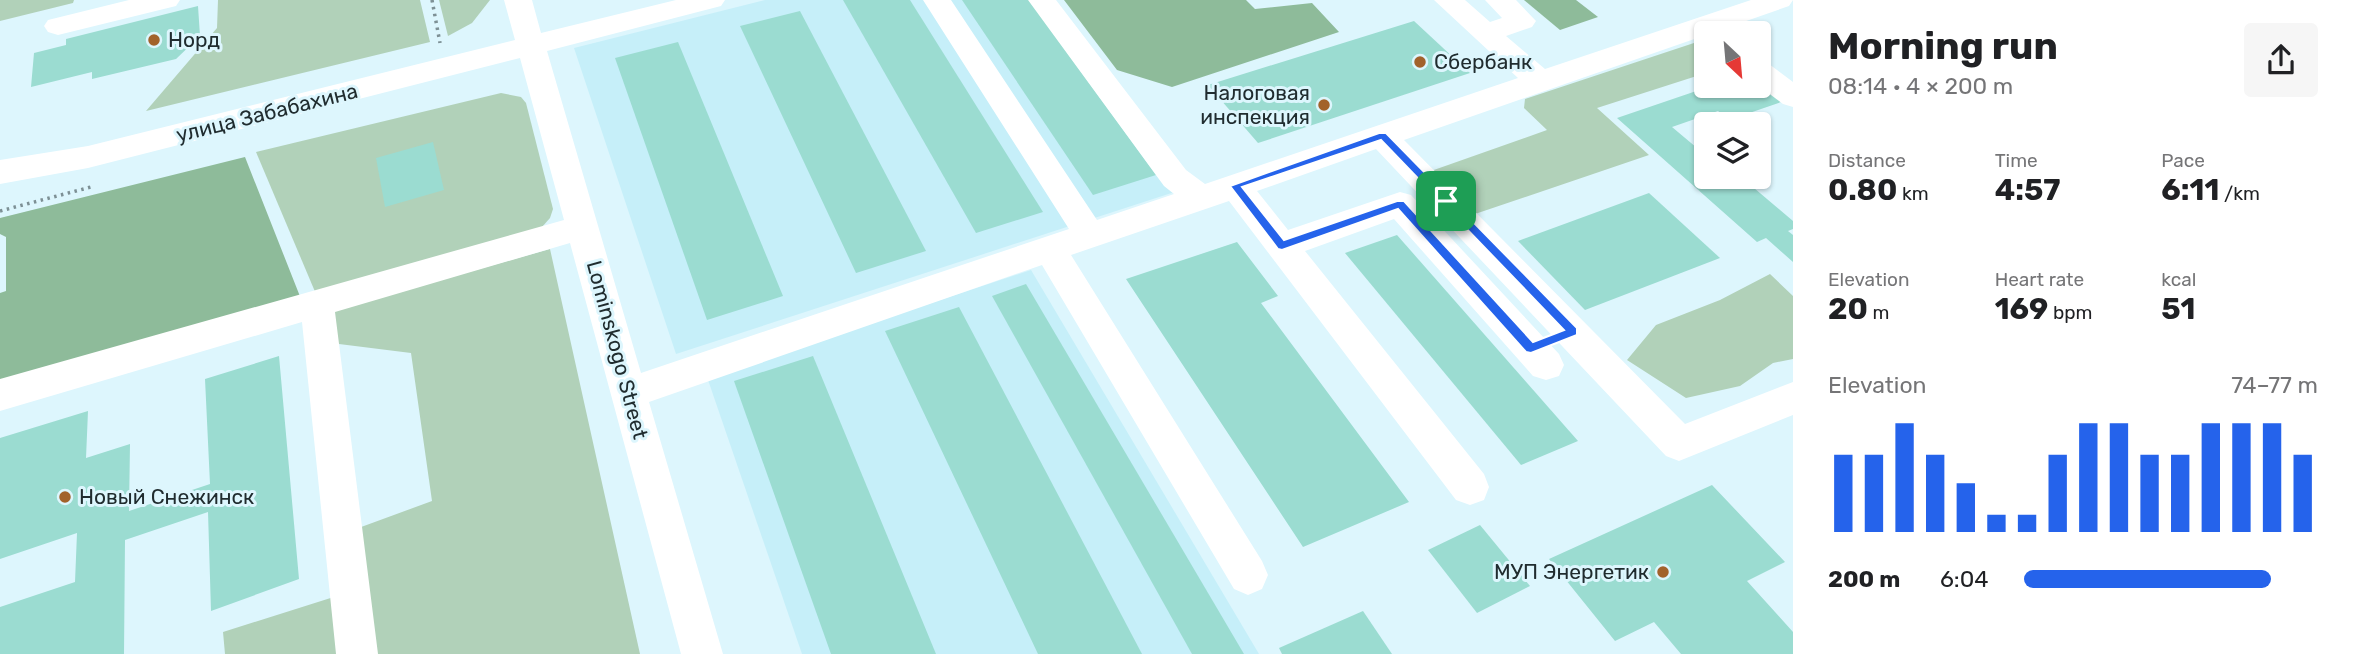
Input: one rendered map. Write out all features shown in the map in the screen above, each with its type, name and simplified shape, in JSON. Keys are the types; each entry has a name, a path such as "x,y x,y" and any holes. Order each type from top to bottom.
{"street":[{"path":"58,26 166,0"},
{"name":"Lominskogo Street","path":"518,0 533,45 702,654"},
{"name":"улица Забабахина","path":"0,172 89,157 711,0"},
{"path":"937,0 1090,236"},
{"path":"1042,0 1175,178 1200,198"},
{"path":"1448,0 1541,82"},
{"path":"1484,33 1522,21 1499,0"},
{"path":"1725,21 1768,1 1793,24"},
{"path":"629,393 1541,82 1694,33"},
{"path":"1771,80 1793,97"},
{"path":"1382,136 1679,444 1793,398"},
{"path":"1235,186 1470,487"},
{"path":"1282,246 1400,204 1538,357 1573,332"},
{"path":"0,395 583,226"},
{"path":"1050,249 1248,575"},
{"path":"317,304 357,654"}],"shaded area":[{"path":"765,0 1052,0 1193,186 676,354 574,48"},
{"path":"1031,270 1259,654 802,654 707,377"}],"green space":[{"path":"0,0 74,0 73,3 0,21"},
{"path":"218,0 420,0 430,42 146,111 217,28"},
{"path":"439,0 490,0 472,23 448,36"},
{"path":"1064,0 1246,0 1255,9 1312,3 1339,32 1172,87 1117,70"},
{"path":"1524,0 1576,0 1598,17 1560,30"},
{"path":"1694,43 1694,77 1597,108 1649,155 1475,214 1431,171 1547,130 1524,108 1525,99"},
{"path":"501,93 521,97 526,103 553,209 550,218 542,227 316,294 256,152"},
{"path":"245,157 303,304 0,393 0,293 6,291 6,237 0,234 0,218"},
{"path":"550,249 640,654 225,654 223,632 359,589 353,530 432,501 411,353 331,343 326,312"},
{"path":"1770,274 1793,296 1793,359 1773,363 1740,386 1686,398 1627,360 1656,325 1720,300"}],"building":[{"path":"843,0 910,0 1043,212 976,233"},
{"path":"962,0 1029,0 1156,175 1093,195"},
{"path":"198,6 200,36 176,59 92,79 92,72 31,87 34,53 66,45 66,39"},
{"path":"800,11 926,251 856,273 740,26"},
{"path":"1414,21 1470,73 1258,143 1208,85"},
{"path":"678,42 783,296 707,320 615,58"},
{"path":"1771,87 1787,100 1752,112 1694,112 1694,119 1672,127 1694,145 1694,186 1617,118 1694,92 1694,98 1771,98"},
{"path":"433,142 444,190 385,207 376,158"},
{"path":"1697,189 1755,189 1793,221 1793,229 1788,231 1793,235 1793,262 1766,238 1757,242"},
{"path":"1649,193 1720,258 1585,310 1518,241"},
{"path":"1397,235 1578,441 1521,465 1345,253"},
{"path":"1237,242 1278,296 1261,303 1409,502 1303,547 1126,279"},
{"path":"1026,284 1244,654 1192,654 992,296"},
{"path":"959,307 1142,654 1038,654 885,331"},
{"name":"Новый Снежинск","path":"279,356 299,579 211,611 208,512 125,540 124,654 0,654 0,607 75,582 77,533 0,559 0,438 88,411 86,458 130,444 129,511 210,484 205,379"},
{"path":"813,356 936,654 831,654 734,381"},
{"name":"МУП Энергетик","path":"1712,485 1785,562 1747,581 1793,632 1793,654 1681,654 1654,622 1615,641 1549,559"},
{"path":"1480,525 1530,586 1477,613 1428,550"},
{"path":"1363,611 1392,654 1282,654 1279,648"}],"place":[{"name":"Норд","path":"154,40"},
{"name":"Сбербанк","path":"1420,62"},
{"name":"Налоговая инспекция","path":"1324,105"},
{"name":"Новый Снежинск","path":"65,497"},
{"name":"МУП Энергетик","path":"1663,572"}],"route":[{"path":"1382,136 1446,201 1573,332 1531,348 1400,204 1282,246 1235,186 1382,136"}]}
